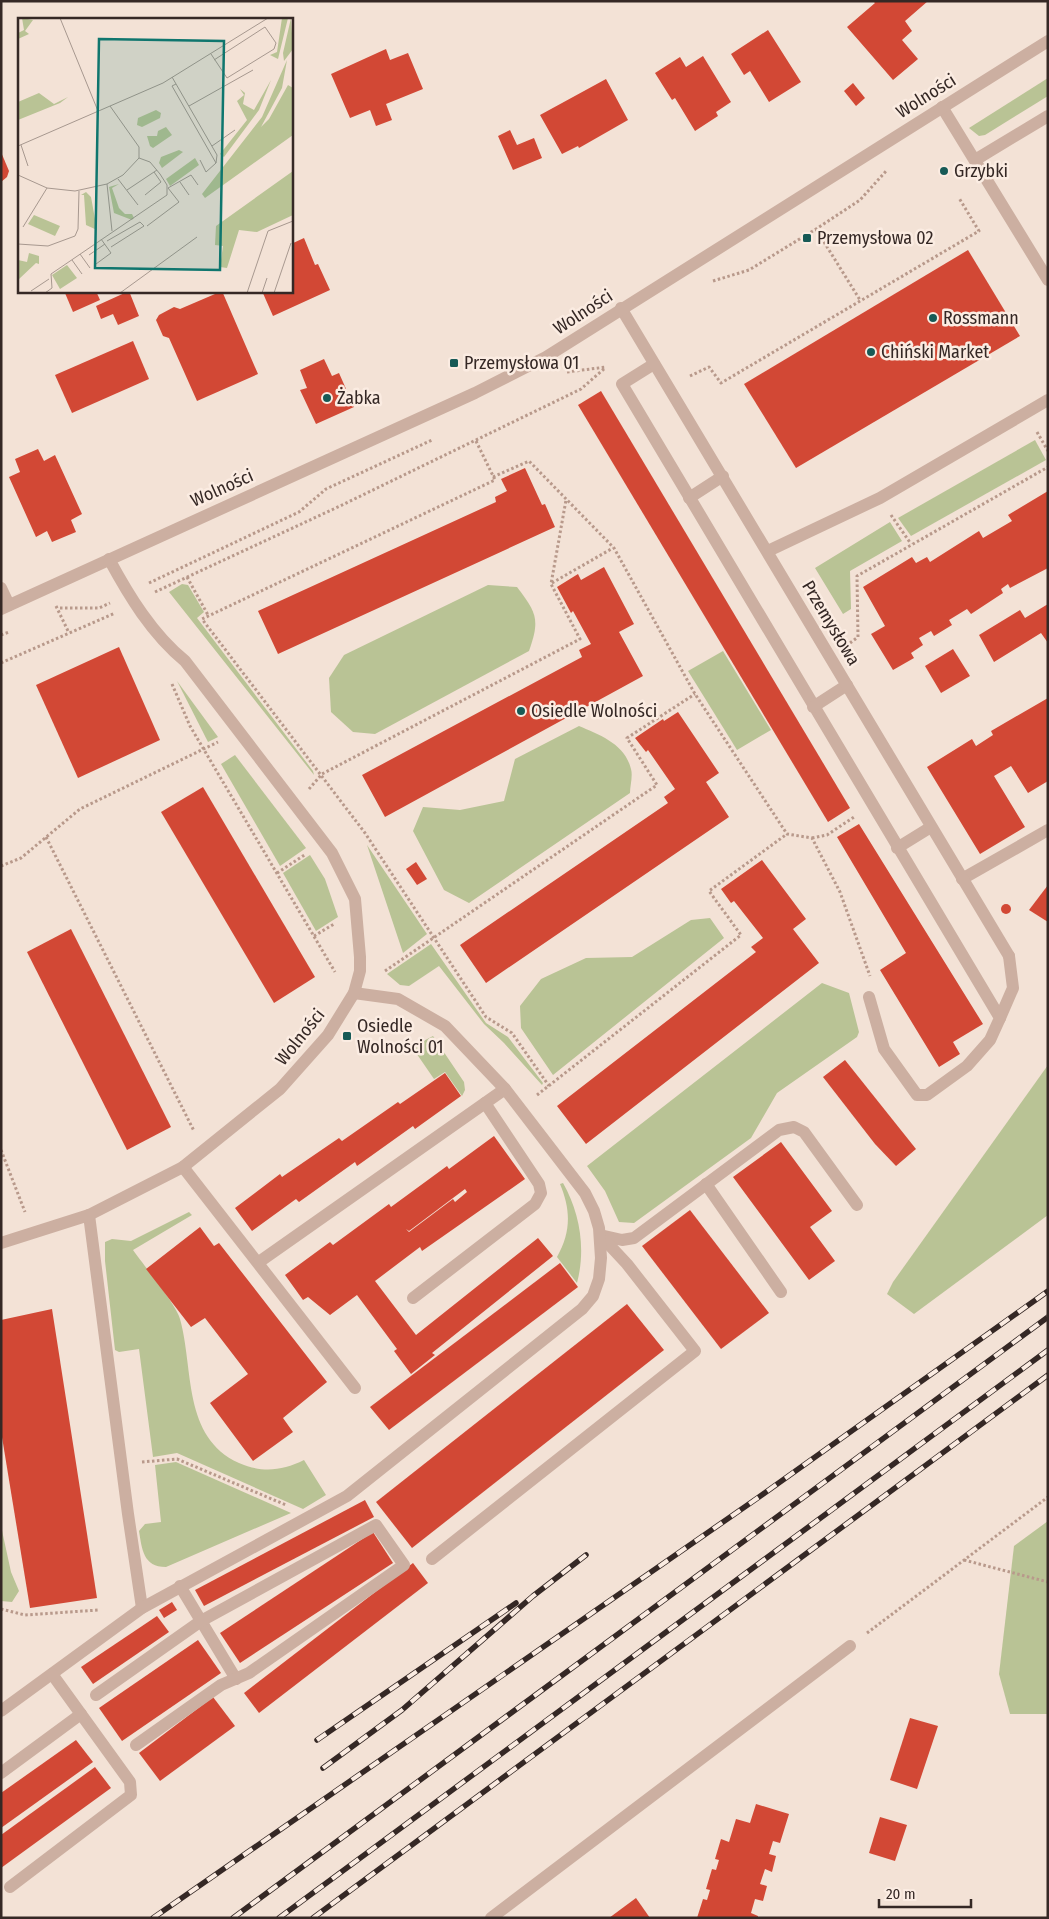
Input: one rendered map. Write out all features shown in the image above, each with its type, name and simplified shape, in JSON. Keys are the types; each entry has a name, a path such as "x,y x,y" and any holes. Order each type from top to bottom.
{"street":[{"name":"Wolności","path":"5,607 475,393 546,357 1048,40"},
{"path":"942,107 1048,280"},
{"path":"975,160 1048,116"},
{"name":"Przemysłowa","path":"621,308 1009,956 1013,988 1000,1018"},
{"path":"654,364 622,384 1000,1018 990,1040 967,1066 928,1095 917,1095 884,1049 869,997"},
{"path":"768,551 880,498 1048,400"},
{"path":"690,498 723,476"},
{"name":"Wolności","path":"1,1243 89,1215 183,1167 280,1089 328,1035 354,993 360,971 355,899 332,853 185,661 170,649 134,603 109,559"},
{"path":"1,588 5,607"},
{"path":"813,707 847,685"},
{"path":"897,848 931,827"},
{"path":"962,879 1048,830"},
{"path":"1,1711 142,1608 346,1496 582,1309 593,1296 599,1279 601,1258 600,1235 594,1212 584,1193 520,1108 505,1089 445,1026 398,999 354,993"},
{"path":"259,1262 505,1089"},
{"path":"413,1298 535,1204 541,1193 539,1184 485,1104"},
{"path":"600,1235 622,1240 634,1238 778,1130 794,1127 804,1132 857,1205"},
{"path":"183,1167 259,1262 355,1388"},
{"path":"706,1184 781,1292"},
{"path":"89,1215 121,1465 142,1608"},
{"path":"432,1559 695,1351 627,1264 600,1235"},
{"path":"96,1695 201,1621 376,1525 404,1565 249,1674 222,1685 136,1745"},
{"path":"180,1586 236,1679"},
{"path":"490,1918 850,1646"},
{"path":"10,1887 131,1795 130,1782 52,1674"},
{"path":"1,1774 81,1714"}],"path":[{"path":"749,270 860,200 889,167"},
{"path":"690,376 709,367 721,384 979,231 959,198"},
{"path":"816,229 860,300"},
{"path":"152,594 476,441 581,388 606,367 570,371 562,375"},
{"path":"146,584 298,512 326,490 438,437"},
{"path":"476,441 495,480 202,618 365,833 486,1017 512,1033 549,1086"},
{"path":"493,477 529,461 614,548 695,694 787,834"},
{"path":"850,643 858,637 857,576 1048,467"},
{"path":"880,498 911,544"},
{"path":"295,804 322,774 580,639 551,584 566,500"},
{"path":"551,584 614,548"},
{"path":"187,577 208,615"},
{"path":"52,612 57,608 99,608 112,602"},
{"path":"57,608 69,633"},
{"path":"1,663 116,612 122,620"},
{"path":"171,682 190,726 335,972"},
{"path":"385,971 433,936 657,785 627,738 695,694"},
{"path":"1,866 21,858 80,809 239,732"},
{"path":"520,1108 741,935 709,890 787,834 812,838 827,835 872,806"},
{"path":"46,837 196,1135"},
{"path":"812,838 840,892 871,978 869,997"},
{"path":"277,873 308,852"},
{"path":"314,936 339,921"},
{"path":"1,1150 25,1212"},
{"path":"121,1465 177,1458 311,1515"},
{"path":"850,1646 1048,1497"},
{"path":"964,1560 1048,1582"},
{"path":"1,1609 25,1615 106,1608"}],"green space":[{"path":"1048,78 1048,96 985,135 979,136 969,128"},
{"path":"1035,440 1046,460 911,536 898,518"},
{"path":"890,522 902,541 850,571 851,609 843,614 815,568"},
{"path":"182,584 188,585 204,612 197,618 313,771 314,775 169,592"},
{"path":"488,585 517,587 529,604 535,617 535,632 529,651 375,734 353,732 331,712 329,678 344,655"},
{"path":"723,651 771,730 737,750 688,671"},
{"path":"177,681 218,737 208,742"},
{"path":"579,726 611,742 623,753 628,760 632,772 630,793 469,903 444,890 413,831 423,807 460,810 504,801 515,759"},
{"path":"235,755 306,848 280,866 221,764"},
{"path":"367,845 427,934 403,953"},
{"path":"310,855 325,879 338,917 316,931 283,873"},
{"path":"710,918 724,938 553,1075 521,1028 520,1006 541,979 586,958 632,957 691,920"},
{"path":"431,944 486,1023 508,1037 543,1083 542,1085 484,1024 439,966 409,986 400,985 387,974"},
{"path":"822,983 849,993 859,1032 857,1037 777,1093 751,1138 634,1223 619,1222 605,1191 587,1166"},
{"path":"433,1036 464,1082 465,1090 462,1096 445,1072 434,1079 412,1047"},
{"path":"1048,1065 1048,1215 914,1314 887,1294 893,1282"},
{"path":"563,1183 574,1206 580,1232 581,1257 577,1283 557,1257 565,1239 568,1221 568,1212 560,1184"},
{"path":"189,1212 192,1215 133,1250 178,1313 184,1338 193,1400 199,1419 208,1437 221,1451 247,1466 272,1469 288,1467 304,1460 326,1495 303,1509 177,1453 153,1457 139,1349 119,1352 115,1350 105,1261 105,1242 112,1239 131,1241"},
{"path":"176,1462 291,1513 166,1567 152,1564 145,1556 139,1531 145,1524 161,1522 155,1465"},
{"path":"1048,1521 1048,1714 1010,1714 999,1674 1014,1546"},
{"path":"1,1526 11,1572 19,1591 12,1602 1,1601"}],"building":[{"path":"873,1 928,1 905,21 912,31 902,40 918,59 893,80 847,27 875,3"},
{"path":"768,30 801,82 769,102 750,71 744,75 731,54"},
{"path":"386,49 390,60 408,53 423,89 386,104 392,120 376,126 370,110 350,118 331,74"},
{"path":"703,56 731,102 716,112 718,116 695,131 675,98 672,100 655,73 680,57 686,67"},
{"path":"606,79 628,120 579,148 578,146 562,154 540,115"},
{"path":"853,83 865,98 856,106 844,91"},
{"path":"510,130 517,145 534,138 542,158 513,170 498,136"},
{"path":"1,152 9,171 7,177 1,182"},
{"path":"304,238 315,265 318,264 330,290 273,316 262,292 292,292 292,244"},
{"path":"968,250 1020,336 796,468 744,384"},
{"path":"96,292 100,300 73,312 65,293"},
{"path":"129,292 139,316 118,325 113,314 101,319 96,306"},
{"path":"222,292 258,374 197,401 169,338 163,336 156,320 159,315 174,307 180,309"},
{"path":"133,341 149,379 72,413 55,375"},
{"name":"Żabka","path":"324,359 332,376 339,373 354,407 316,424 300,390 307,388 300,370"},
{"path":"601,391 850,808 828,822 578,405"},
{"path":"38,449 44,461 55,455 82,514 71,520 76,532 52,542 47,531 36,537 9,477 20,472 15,459"},
{"path":"525,468 542,505 545,504 555,527 278,654 258,611 496,502 495,497 507,491 501,479"},
{"path":"1048,491 1048,568 1010,588 1008,584 1001,589 1003,593 971,614 967,609 949,620 952,625 934,636 931,631 919,638 923,645 911,653 914,658 893,670 871,634 885,626 863,587 912,557 916,563 927,557 930,562 979,531 983,538 1012,521 1008,515"},
{"path":"604,567 634,624 619,632 643,676 385,817 362,775 582,657 579,650 591,644 557,587 578,574 581,580"},
{"path":"1048,604 1048,643 1041,633 994,662 979,635 1020,610 1025,618"},
{"path":"119,647 160,740 78,778 36,685"},
{"path":"953,649 970,676 941,693 925,666"},
{"path":"1048,698 1048,781 1028,793 1011,766 994,776 1025,827 980,854 927,767 972,739 976,746 993,735 991,731"},
{"path":"678,712 719,773 706,782 729,817 486,983 460,945 668,803 664,797 675,789 648,750 646,752 635,738 663,719 664,721"},
{"path":"203,787 315,977 274,1003 161,812"},
{"path":"859,824 983,1024 953,1042 960,1054 939,1067 880,970 906,953 837,837"},
{"path":"762,860 806,919 793,929 819,963 586,1144 557,1106 756,952 751,947 763,938 734,901 731,903 721,889"},
{"path":"416,862 427,879 417,885 406,869"},
{"path":"1048,885 1048,922 1029,910"},
{"path":"1004,904 1008,904 1011,909 1010,913 1004,914 1001,911 1001,907"},
{"path":"71,929 171,1127 127,1150 27,952"},
{"path":"845,1060 916,1149 896,1166 875,1144 823,1077"},
{"path":"445,1073 461,1096 415,1129 413,1126 357,1166 355,1162 299,1202 296,1199 252,1231 235,1208 280,1174 282,1177 339,1138 342,1141 398,1102 400,1104"},
{"path":"494,1136 525,1179 422,1251 420,1247 375,1281 416,1335 538,1238 553,1256 432,1353 435,1355 411,1374 394,1351 397,1349 357,1295 330,1315 308,1297 303,1300 285,1275 330,1242 333,1245 389,1204 391,1207 447,1166 449,1169","holes":["465,1189 467,1192 455,1202 453,1199 409,1232 406,1229 409,1231"]},
{"path":"781,1142 832,1211 810,1227 835,1261 809,1280 733,1177"},
{"path":"690,1210 769,1313 721,1349 642,1246"},
{"path":"200,1227 214,1246 219,1243 327,1382 283,1418 293,1432 253,1461 210,1403 248,1374 205,1318 191,1327 146,1269"},
{"path":"560,1263 578,1287 389,1430 370,1407"},
{"path":"627,1304 664,1350 412,1548 376,1502"},
{"path":"52,1309 97,1598 30,1608 1,1431 1,1320"},
{"path":"365,1500 374,1517 204,1606 195,1590"},
{"path":"373,1532 393,1563 240,1663 220,1633"},
{"path":"413,1563 428,1583 259,1713 244,1693"},
{"path":"172,1602 177,1610 164,1618 159,1610"},
{"path":"157,1616 169,1632 93,1684 81,1667"},
{"path":"198,1640 221,1673 122,1741 99,1708"},
{"path":"213,1697 235,1726 160,1781 139,1753"},
{"path":"910,1718 938,1726 917,1789 890,1780"},
{"path":"76,1740 93,1762 1,1828 1,1793"},
{"path":"95,1767 111,1788 1,1868 1,1835"},
{"path":"756,1804 789,1814 780,1843 773,1841 769,1854 776,1856 772,1872 765,1869 760,1884 767,1886 763,1901 755,1899 751,1913 758,1916 758,1918 697,1918 703,1899 707,1900 710,1890 706,1889 712,1869 716,1870 719,1860 715,1859 721,1839 729,1842 736,1819 750,1823"},
{"path":"880,1817 907,1825 895,1861 869,1853"},
{"path":"636,1898 650,1918 609,1918"}],"railway":[{"path":"153,1918 759,1497 1048,1291"},
{"path":"233,1918 1048,1317"},
{"path":"279,1918 1048,1350"},
{"path":"313,1918 1048,1375"},
{"path":"323,1768 402,1710 533,1596 586,1555"},
{"path":"317,1740 516,1603"}],"place":[{"name":"Grzybki","path":"944,171"},
{"name":"Przemysłowa 02","path":"807,238"},
{"name":"Rossmann","path":"933,318"},
{"name":"Chiński Market","path":"871,352"},
{"name":"Przemysłowa 01","path":"454,363"},
{"name":"Żabka","path":"327,398"},
{"name":"Osiedle Wolności","path":"521,711"},
{"name":"Osiedle Wolności 01","path":"347,1036"}]}
